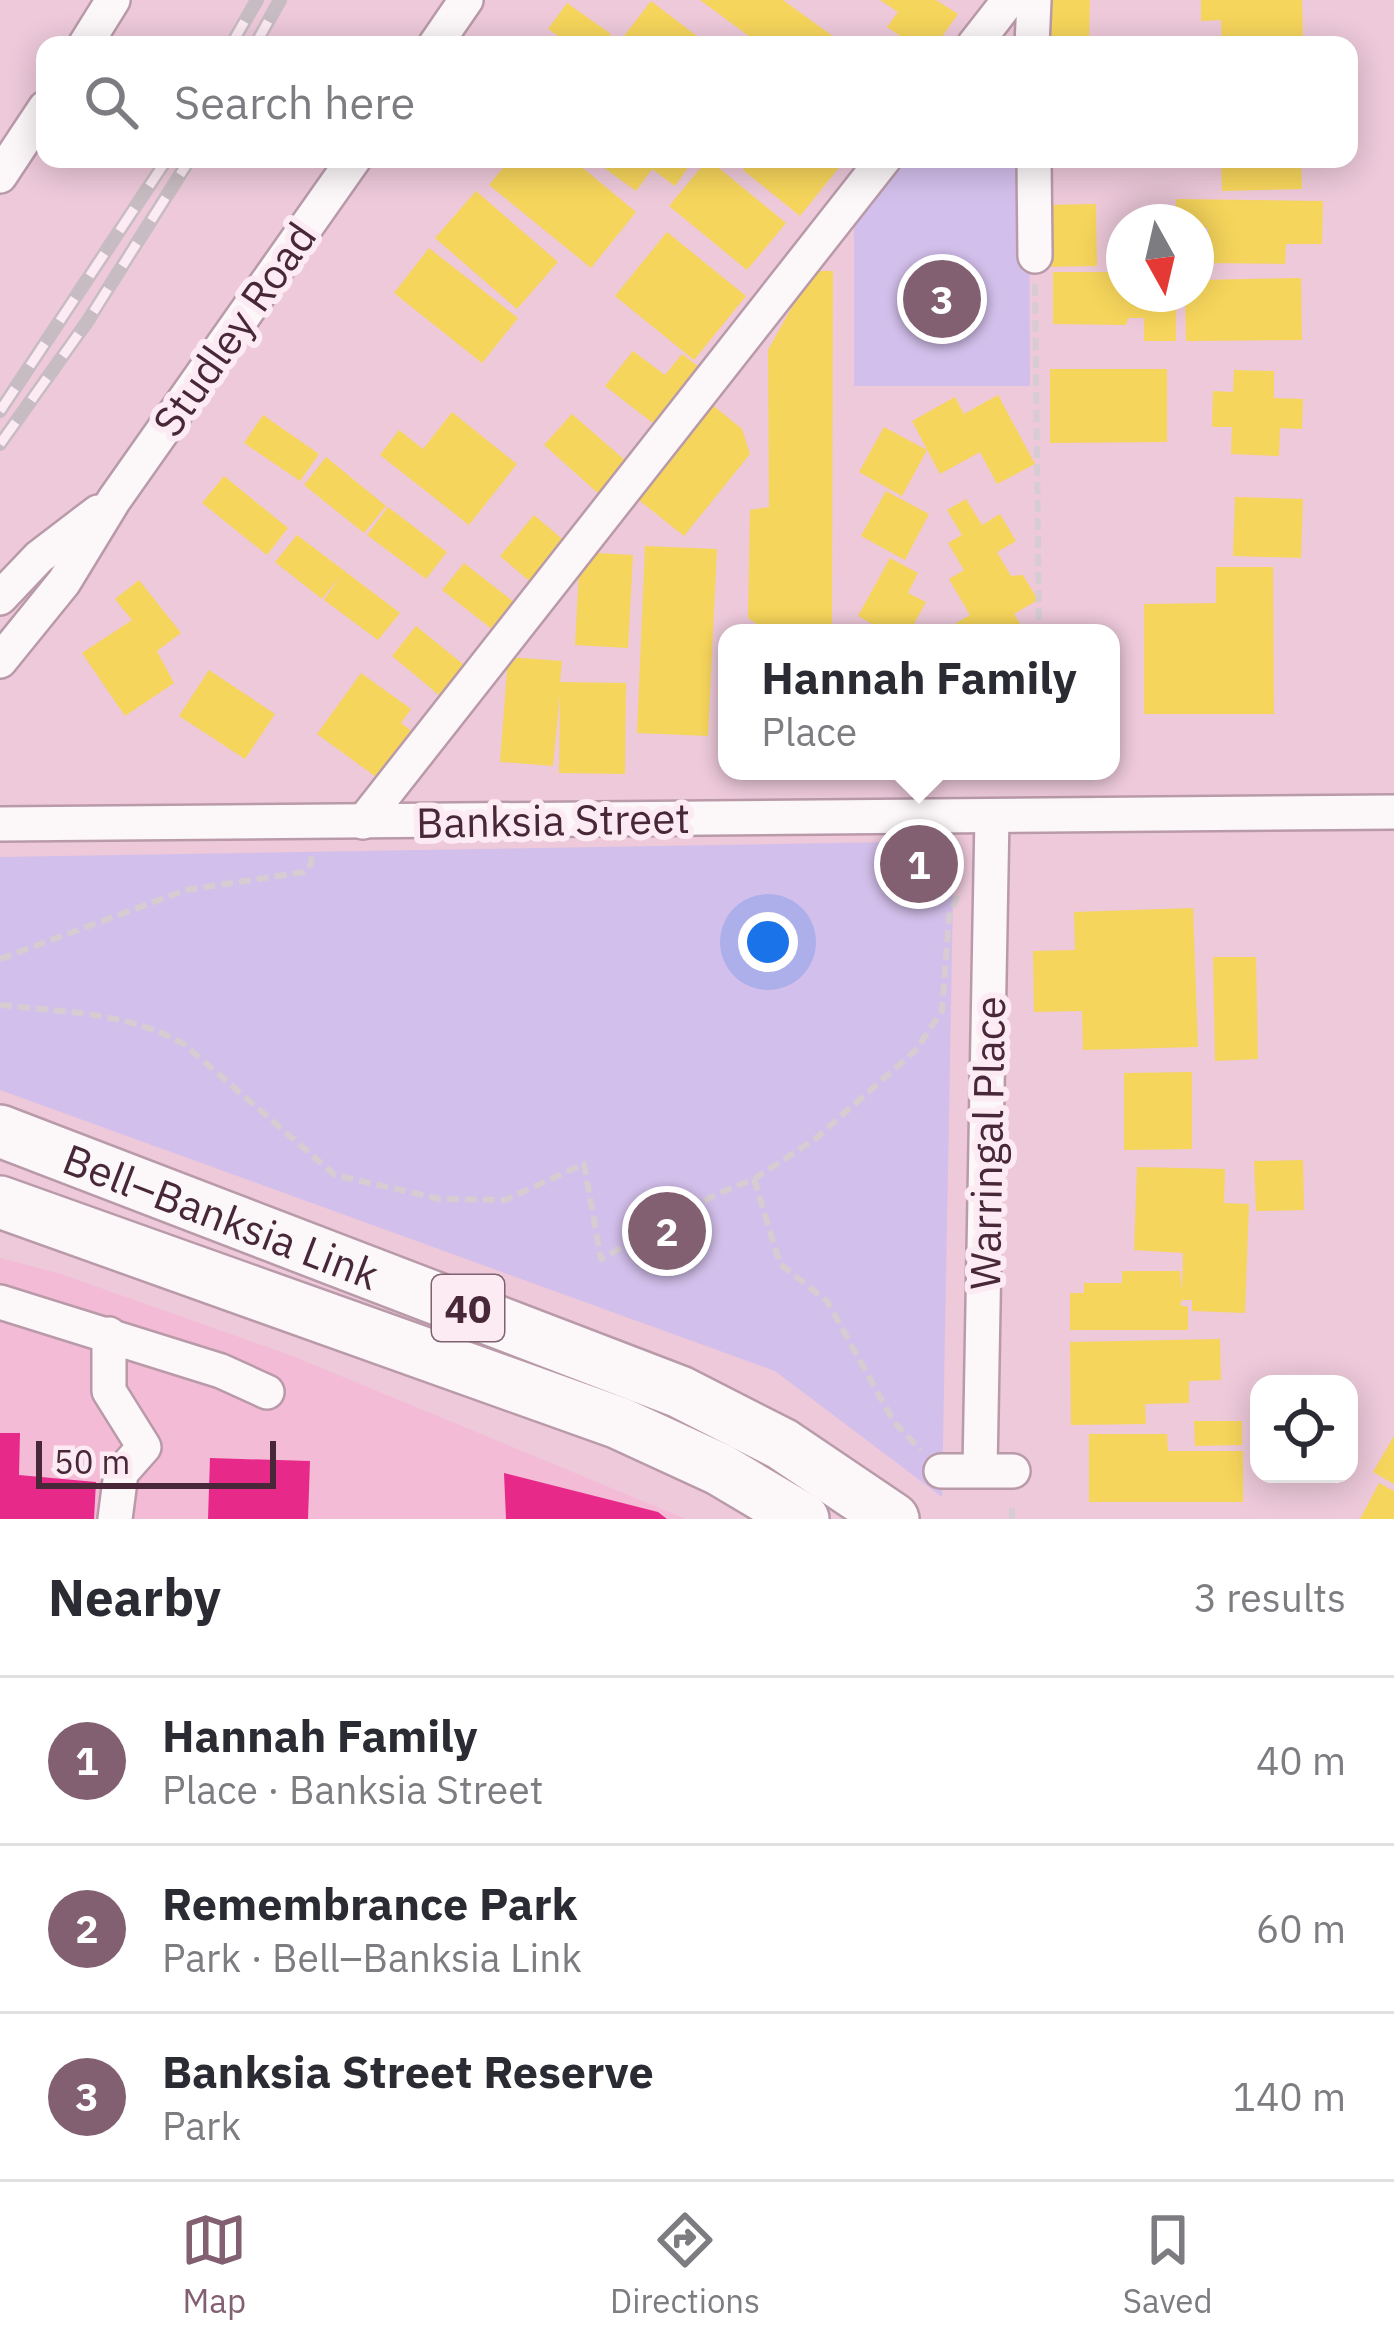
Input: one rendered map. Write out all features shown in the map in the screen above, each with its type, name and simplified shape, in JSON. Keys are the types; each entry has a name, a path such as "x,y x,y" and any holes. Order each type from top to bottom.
{"highway":[{"name":"Bell–Banksia Link","path":"0,1131 680,1392 782,1444 893,1519"},
{"name":"Bell–Banksia Link","path":"0,1202 619,1423 719,1469 803,1519"}],"street":[{"path":"91,36 113,0"},
{"path":"441,36 466,0"},
{"path":"981,36 1009,0"},
{"path":"1032,36 1034,0"},
{"path":"0,176 36,122"},
{"name":"Studley Road","path":"0,662 64,583 114,500 348,168"},
{"path":"363,823 877,168"},
{"path":"1034,168 1035,256"},
{"name":"Studley Road","path":"0,598 39,557 114,500"},
{"name":"Banksia Street","path":"0,824 1394,812"},
{"name":"Warringal Place","path":"941,1471 996,1470 992,816"},
{"path":"0,1302 221,1371 267,1392"},
{"path":"109,1334 109,1391 144,1447 121,1473 115,1519"}],"path":[{"path":"1035,256 1039,624"},
{"path":"0,959 186,890 304,872 311,864 313,822"},
{"path":"0,1005 134,1021 160,1030 185,1045 335,1175 440,1199 505,1200 584,1164 601,1259 715,1195 754,1179 815,1139 916,1050 942,1011 949,916 960,889 994,876"},
{"path":"754,1179 780,1264 826,1300 894,1422 941,1471"},
{"path":"1012,1508 1012,1519"}],"shaded area":[{"path":"887,168 1029,168 1030,386 854,386 854,211"},
{"path":"954,841 942,1497 775,1371 0,1090 0,857"},
{"path":"0,1258 58,1273 290,1355 686,1519 0,1519"}],"building: Homes":[{"path":"700,0 783,0 833,36 749,36"},
{"path":"880,0 936,0 958,14 942,36 900,36 887,27 898,12"},
{"path":"1034,0 1090,0 1089,36 1032,36"},
{"path":"1201,0 1302,0 1303,36 1222,36 1221,20 1201,21"},
{"path":"651,1 697,36 624,36"},
{"path":"567,3 611,34 558,36 548,29"},
{"path":"503,168 583,168 636,212 591,268 489,185"},
{"path":"604,168 688,168 675,186 652,169 636,191"},
{"path":"701,168 719,168 786,223 747,270 669,206"},
{"path":"745,168 839,168 800,216"},
{"path":"1221,168 1301,168 1302,189 1222,191"},
{"path":"476,191 558,262 517,309 435,238"},
{"path":"1176,199 1323,201 1322,244 1286,244 1285,264 1214,263 1214,204 1176,204"},
{"path":"1096,204 1097,266 1045,267 1044,205"},
{"path":"667,232 746,296 694,360 615,296"},
{"path":"429,248 518,318 482,363 394,293"},
{"path":"812,271 833,271 832,624 757,624 748,618 750,510 769,507 768,350"},
{"path":"1053,272 1106,272 1106,312 1176,312 1176,341 1144,341 1144,318 1128,318 1126,325 1053,324"},
{"path":"1301,278 1302,340 1186,341 1185,312 1214,312 1214,280"},
{"path":"633,351 665,375 682,354 703,370 658,427 605,386"},
{"path":"1050,369 1167,369 1167,442 1050,443"},
{"path":"1234,370 1274,371 1274,398 1303,399 1302,429 1280,428 1279,456 1231,454 1232,427 1212,427 1213,391 1233,392"},
{"path":"998,395 1035,464 997,484 980,452 940,474 912,421 955,397 964,414"},
{"path":"710,403 742,429 750,454 684,536 635,497"},
{"path":"452,412 517,464 469,525 380,455 399,430 423,449"},
{"path":"572,414 627,462 599,494 544,445"},
{"path":"263,415 319,454 300,481 244,443"},
{"path":"884,427 927,450 902,496 859,472"},
{"path":"326,457 386,506 364,533 304,485"},
{"path":"224,476 288,528 267,555 202,503"},
{"path":"886,491 929,514 905,560 861,536"},
{"path":"1235,497 1303,499 1301,558 1233,556"},
{"path":"966,499 982,525 1000,514 1016,541 997,552 1011,576 1023,575 1038,600 1014,614 1020,624 954,624 970,615 949,579 964,570 948,543 962,535 947,510"},
{"path":"388,507 447,552 426,579 367,535"},
{"path":"534,515 567,543 533,584 500,556"},
{"path":"297,535 400,613 378,640 324,600 341,575 322,599 275,562"},
{"path":"645,546 717,549 708,736 637,733"},
{"path":"580,552 633,555 628,648 575,645"},
{"path":"890,558 918,573 908,593 926,602 914,624 872,624 858,616"},
{"path":"464,563 515,603 493,630 442,590"},
{"path":"1216,567 1273,567 1274,714 1144,714 1144,604 1216,603"},
{"path":"139,580 181,633 157,651 174,683 125,716 82,653 132,620 115,599"},
{"path":"416,626 464,665 439,695 392,656"},
{"path":"508,657 562,661 560,682 626,683 625,774 559,773 560,695 553,766 500,762"},
{"path":"209,670 275,714 245,759 179,716"},
{"path":"361,673 411,709 401,723 417,735 383,782 317,734"},
{"path":"1193,908 1198,1047 1083,1050 1082,1011 1034,1012 1033,951 1075,950 1074,912"},
{"path":"1213,957 1256,957 1258,1059 1215,1061"},
{"path":"1192,1072 1192,1149 1124,1150 1124,1073"},
{"path":"1303,1160 1304,1210 1256,1211 1254,1161"},
{"path":"1137,1167 1225,1169 1224,1203 1249,1204 1245,1313 1192,1311 1192,1300 1182,1300 1180,1305 1188,1307 1188,1330 1070,1330 1070,1293 1084,1293 1084,1283 1122,1283 1122,1271 1180,1271 1182,1291 1183,1253 1134,1250"},
{"path":"1220,1339 1221,1380 1189,1381 1189,1403 1145,1404 1146,1424 1071,1425 1070,1342"},
{"path":"1194,1421 1242,1421 1242,1445 1195,1446"},
{"path":"1089,1434 1167,1434 1168,1451 1243,1451 1243,1502 1089,1502"},
{"path":"1394,1436 1394,1484 1373,1472"},
{"path":"1379,1483 1394,1491 1394,1519 1360,1519"}],"building: Health":[{"path":"0,1433 20,1433 19,1475 96,1482 94,1519 0,1519"},
{"path":"210,1458 310,1461 308,1519 208,1519"},
{"path":"504,1473 658,1512 667,1519 506,1519"}],"railway":[{"path":"236,36 257,0"},
{"path":"260,36 280,0"},
{"path":"0,411 161,168"},
{"path":"0,444 87,322 184,168"}],"place":[{"name":"Banksia Street Reserve","path":"942,299"},
{"name":"Hannah Family","path":"919,864"},
{"name":"Remembrance Park","path":"667,1231"}]}
